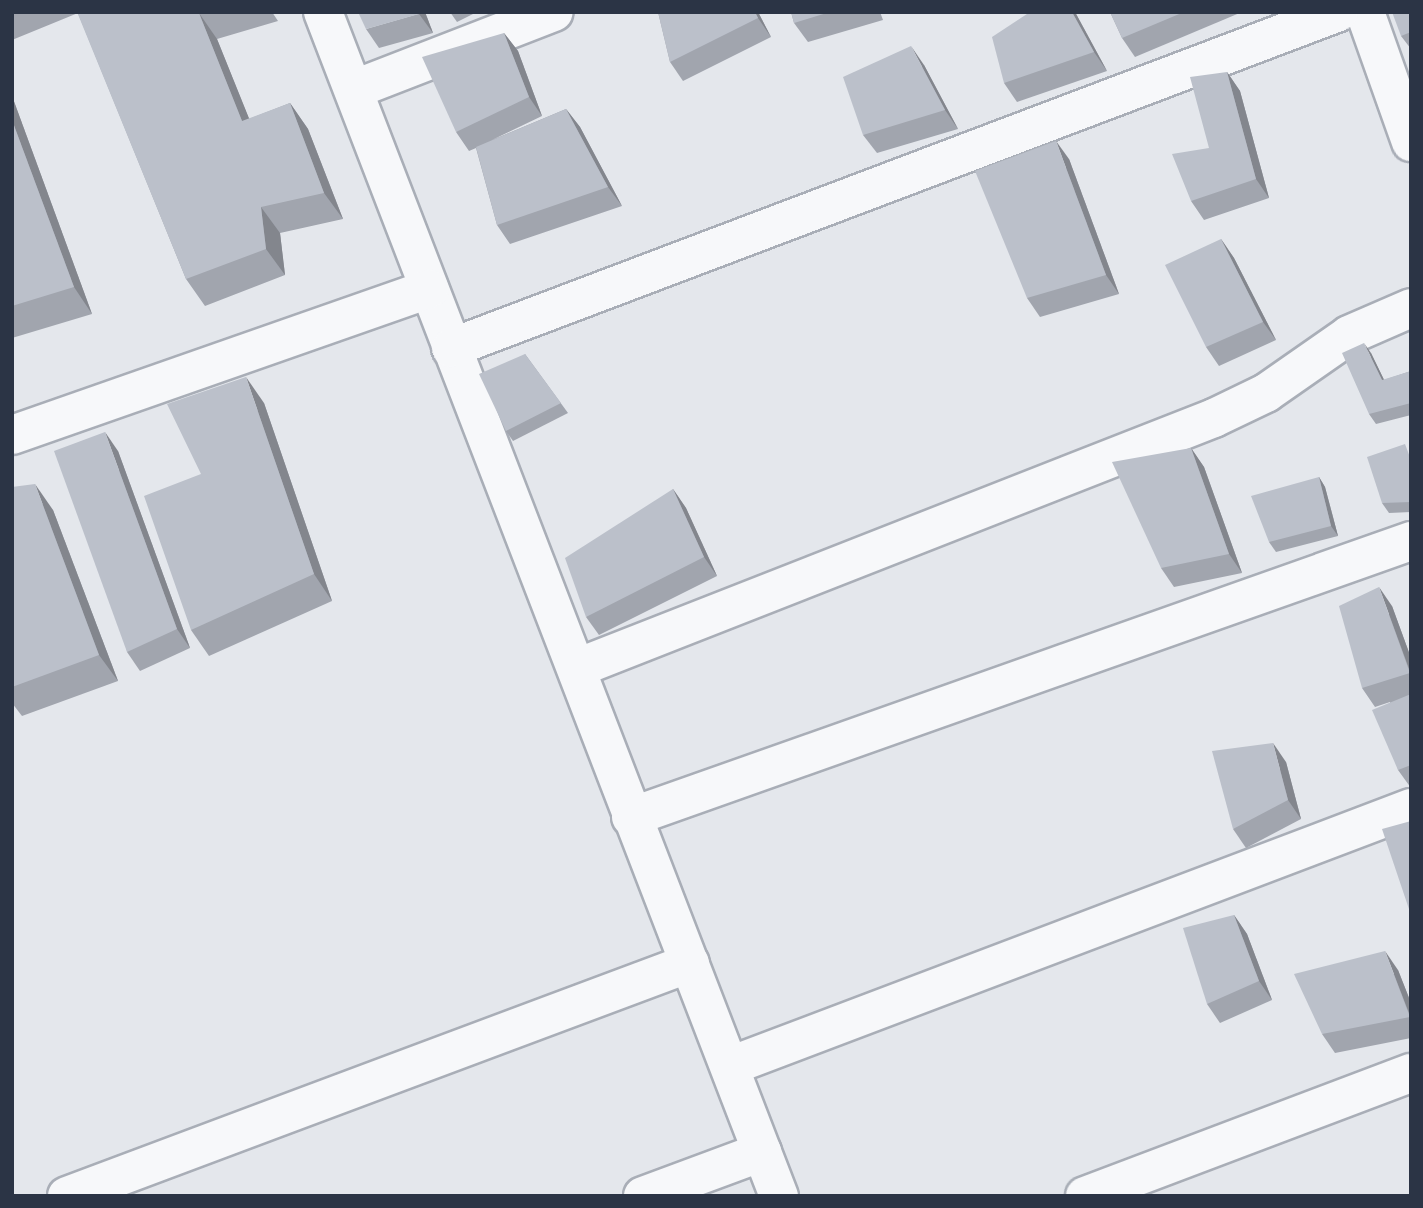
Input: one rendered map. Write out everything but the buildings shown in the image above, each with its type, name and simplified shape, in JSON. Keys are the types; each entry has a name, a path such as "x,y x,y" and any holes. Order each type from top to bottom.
{"street":[{"path":"323,12 355,89 451,348 779,1196"},
{"path":"355,89 554,12"},
{"path":"451,348 1287,22 1339,12"},
{"path":"1365,12 1411,142"},
{"path":"12,435 429,289"},
{"path":"577,668 1214,418 1266,393 1349,335 1411,308"},
{"path":"631,817 1411,541"},
{"path":"730,1066 1411,808"},
{"path":"67,1196 690,963"},
{"path":"1086,1196 1411,1073"},
{"path":"643,1196 762,1152"}]}
